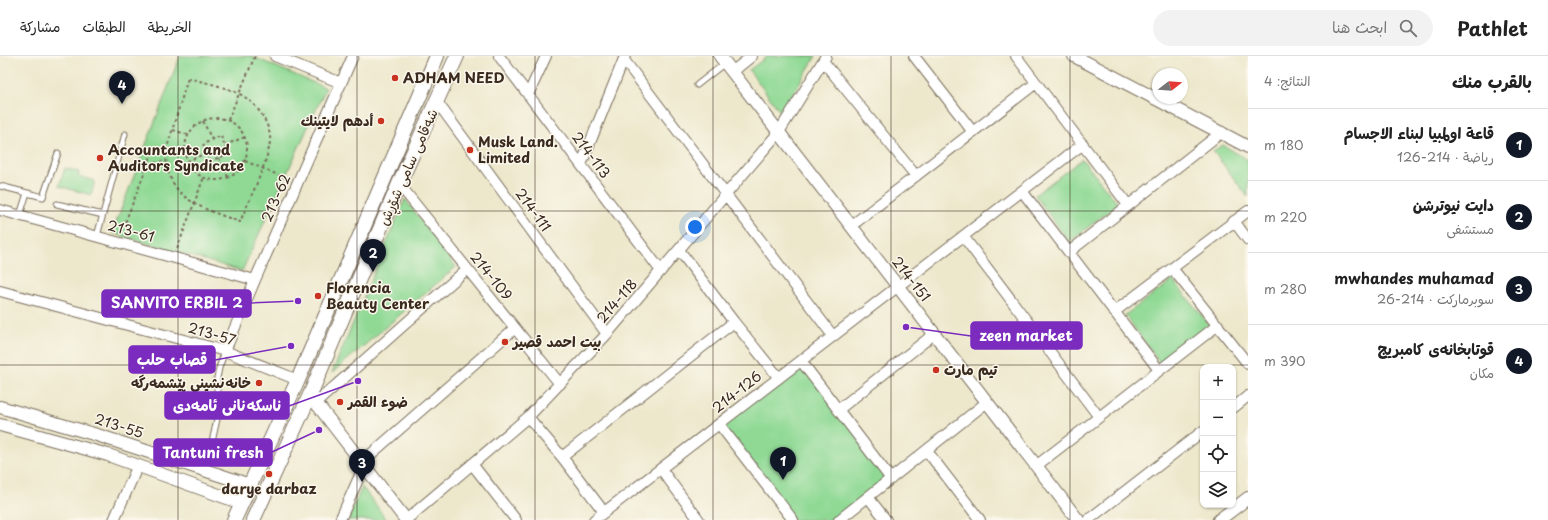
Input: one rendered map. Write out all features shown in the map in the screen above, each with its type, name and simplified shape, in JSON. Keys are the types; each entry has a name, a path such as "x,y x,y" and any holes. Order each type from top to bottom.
{"main road":[{"name":"شەقامی سامی شۆڕش","path":"234,520 298,380 437,56"},
{"name":"شەقامی سامی شۆڕش","path":"253,520 313,399 400,184 457,56"}],"street":[{"path":"275,56 341,83"},
{"name":"213-62","path":"225,351 353,56"},
{"name":"214-113","path":"499,56 661,271"},
{"path":"528,95 546,56"},
{"path":"726,63 752,56"},
{"path":"914,56 973,132"},
{"path":"1016,56 1128,205"},
{"path":"1074,56 1222,132 1248,147"},
{"path":"581,165 624,58"},
{"path":"624,58 726,196 833,336"},
{"path":"824,58 916,176"},
{"name":"214-118","path":"406,520 528,417 607,334 779,132 824,58"},
{"name":"214-151","path":"726,63 1078,520"},
{"path":"851,226 1036,83"},
{"name":"214-111","path":"437,102 607,334"},
{"path":"1069,252 1222,132"},
{"name":"214-126","path":"594,520 1083,144"},
{"name":"214-109","path":"400,184 560,384"},
{"path":"1022,191 1159,370"},
{"name":"213-61","path":"0,210 255,280"},
{"path":"1114,312 1248,211"},
{"path":"1234,221 1248,240"},
{"path":"963,236 1099,417"},
{"path":"679,250 779,378"},
{"path":"1172,268 1248,364"},
{"path":"406,520 313,399 467,269"},
{"name":"213-57","path":"0,291 225,351 298,380"},
{"path":"562,457 734,322"},
{"path":"1036,466 1218,325"},
{"path":"340,520 363,464 515,328"},
{"path":"838,410 934,334"},
{"path":"801,361 891,479"},
{"path":"1236,406 1248,396"},
{"path":"839,520 987,402"},
{"name":"213-55","path":"0,407 97,435 250,485"},
{"path":"528,417 562,457 604,512"},
{"path":"0,424 108,455 241,503"},
{"path":"719,424 793,520"},
{"path":"1088,520 1200,433"},
{"path":"926,451 980,520"},
{"path":"472,464 516,520"},
{"path":"114,520 138,465"},
{"path":"660,469 699,520"},
{"path":"868,497 886,520"},
{"path":"1219,520 1248,498"}],"lane":[{"path":"697,85 726,63"},
{"path":"97,236 125,134"},
{"path":"0,186 43,197 58,153"},
{"path":"20,215 27,193"},
{"path":"58,204 102,216"},
{"path":"206,470 217,419 217,378 225,351"}],"path":[{"path":"228,120 255,56"},
{"path":"188,78 239,94 247,98 258,109 267,126 270,136 269,148 240,222 194,203 184,197 175,187 169,174 166,161 166,152 188,78"},
{"path":"218,118 228,120 236,125 245,137 247,150 245,160 233,175 215,180 194,172 188,161 186,142 189,135 198,124 203,121 218,118"},
{"path":"203,121 212,140"},
{"path":"173,130 189,135"},
{"path":"221,136 225,145 228,154 210,161 203,144 221,136"},
{"path":"225,145 245,137"},
{"path":"117,242 153,151"},
{"path":"188,161 207,153"},
{"path":"219,158 228,177"},
{"path":"245,160 297,183"},
{"path":"148,164 166,161"},
{"path":"174,257 204,177"}],"green space":[{"path":"180,56 251,56 326,88 242,271 112,233"},
{"path":"768,56 816,56 781,113 749,70"},
{"path":"1223,145 1248,160 1248,197 1213,151"},
{"path":"1082,159 1118,204 1069,242 1035,195"},
{"path":"65,168 79,172 78,176 95,181 91,195 59,186"},
{"path":"405,199 456,267 332,373"},
{"path":"1173,280 1211,327 1160,363 1125,315"},
{"path":"801,361 891,479 839,520 792,520 719,424"},
{"path":"362,487 387,520 348,520"}],"place":[{"name":"ADHAM NEED","path":"395,78"},
{"name":"قوتابخانەی کامبریج","path":"122,104"},
{"name":"أدهم لايتينك","path":"381,121"},
{"name":"Musk Land. Limited","path":"470,150"},
{"name":"Accountants and Auditors Syndicate","path":"100,158"},
{"name":"دايت نيوترشن","path":"373,272"},
{"name":"Florencia Beauty Center","path":"318,296"},
{"name":"SANVITO ERBIL 2","path":"298,301"},
{"name":"zeen market","path":"906,327"},
{"name":"بيت احمد قصير","path":"505,342"},
{"name":"قصاب حلب","path":"291,346"},
{"name":"تيم مارت","path":"936,370"},
{"name":"ناسکەنانی ئامەدی","path":"358,381"},
{"name":"خانەنشینی پێشمەرگە","path":"259,383"},
{"name":"ضوء القمر","path":"340,402"},
{"name":"Tantuni fresh","path":"319,430"},
{"name":"darye darbaz","path":"269,474"},
{"name":"قاعة اولمبيا لبناء الاجسام","path":"783,480"},
{"name":"mwhandes muhamad","path":"362,482"}]}
